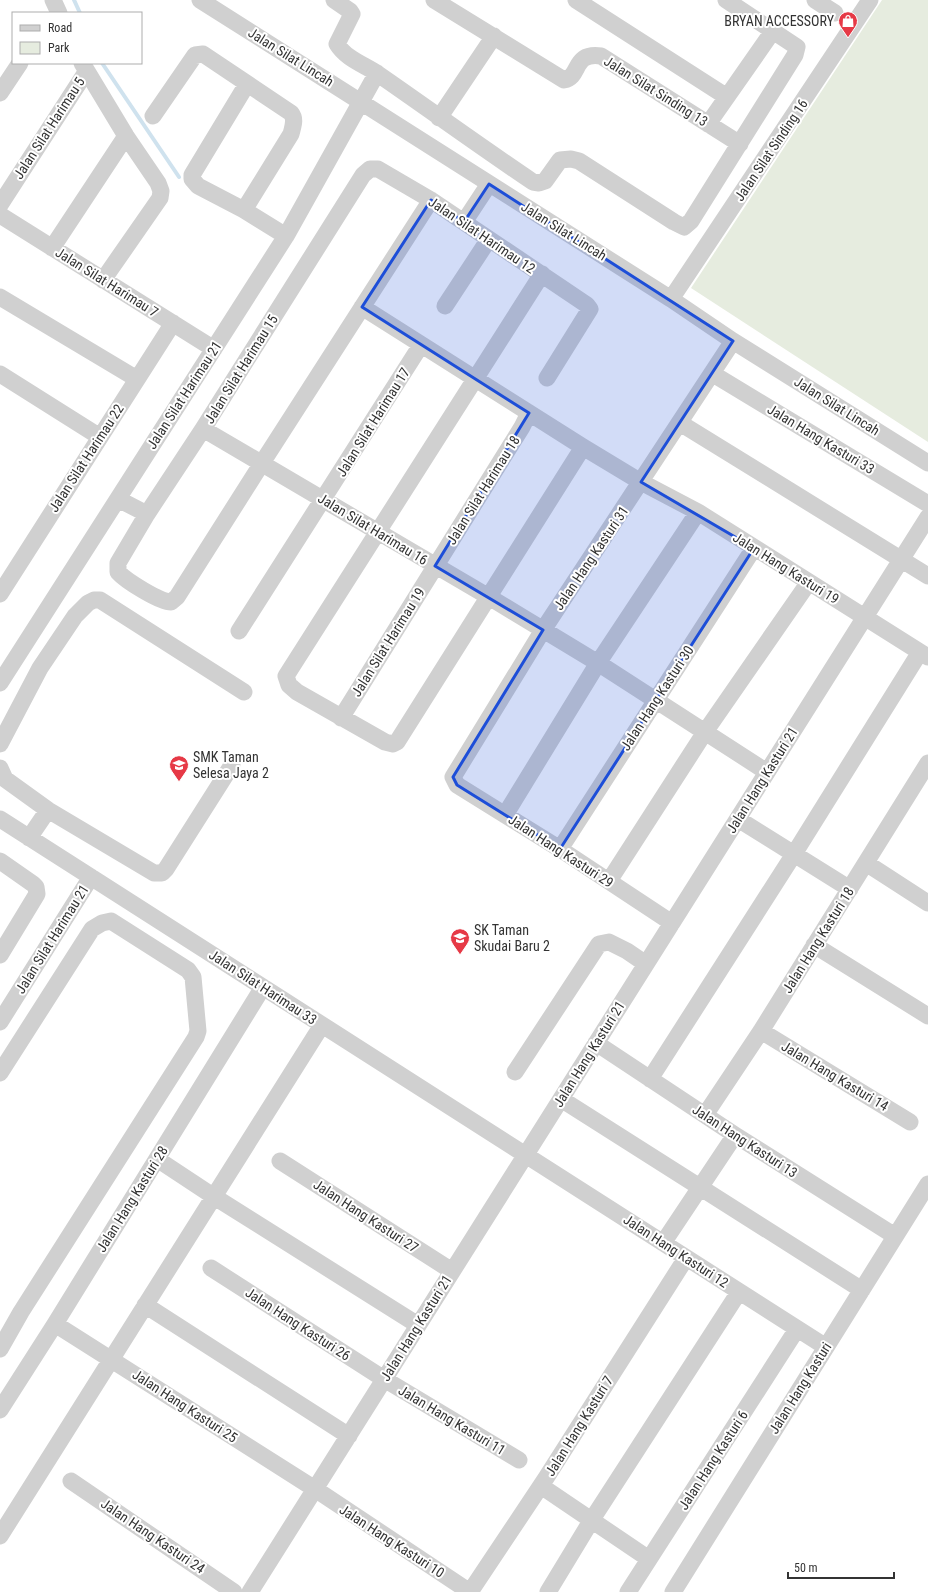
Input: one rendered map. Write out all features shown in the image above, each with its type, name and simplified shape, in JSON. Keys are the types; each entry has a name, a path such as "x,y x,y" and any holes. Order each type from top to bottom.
{"street":[{"name":"Jalan Silat Lincah","path":"200,0 671,299 733,341 928,463"},
{"path":"334,0 352,14 337,44 341,51 377,73 439,118 533,182 539,183 545,181 560,160 571,159 579,161 684,227 691,222 740,144 795,55 797,47 726,0"},
{"name":"Jalan Silat Sinding 13","path":"434,0 564,80 572,76 583,58 592,54 601,56 740,144"},
{"path":"576,0 727,96"},
{"path":"814,0 834,13"},
{"name":"Jalan Silat Sinding 16","path":"671,299 870,0"},
{"path":"708,124 773,31"},
{"path":"439,118 494,36"},
{"path":"153,116 195,55 199,54 291,113 294,117 291,134 244,210"},
{"path":"0,93 19,64"},
{"path":"84,67 126,136 158,183 161,191 160,198 103,280"},
{"name":"Jalan Silat Harimau 5","path":"0,205 84,67"},
{"name":"Jalan Silat Harimau 21","path":"0,683 286,236 377,73"},
{"path":"247,84 192,175 192,179 198,186 244,210 286,236"},
{"path":"52,248 126,136"},
{"name":"Jalan Silat Harimau 12","path":"370,169 378,169 431,200 588,305 590,309 547,378"},
{"name":"Jalan Silat Harimau 15","path":"262,462 174,600 166,602 125,580 118,572 118,563 147,514 203,429 363,175 370,169"},
{"path":"464,222 490,184"},
{"path":"262,462 431,200"},
{"name":"Jalan Silat Harimau 7","path":"0,215 214,349"},
{"path":"445,306 489,239"},
{"path":"542,274 286,676 288,685 297,692 385,742 389,744 397,742 583,447"},
{"path":"0,297 137,379"},
{"name":"Jalan Hang Kasturi 19","path":"362,307 583,447 642,482 698,512 924,654"},
{"name":"Jalan Silat Harimau 22","path":"0,594 173,323"},
{"name":"Jalan Hang Kasturi 31","path":"453,777 543,630 642,482 733,341"},
{"name":"Jalan Silat Harimau 17","path":"239,631 421,345"},
{"path":"0,374 100,437"},
{"name":"Jalan Hang Kasturi 33","path":"713,374 928,504"},
{"name":"Jalan Silat Harimau 18","path":"435,566 522,427 529,413"},
{"path":"680,423 928,576"},
{"name":"Jalan Silat Harimau 16","path":"203,429 262,462 598,663 767,772"},
{"path":"118,499 147,514"},
{"path":"505,815 598,663 698,512"},
{"name":"Jalan Hang Kasturi 21","path":"250,1592 928,517"},
{"name":"Jalan Hang Kasturi 30","path":"560,849 754,548"},
{"name":"Jalan Silat Harimau 19","path":"342,718 435,566"},
{"path":"610,882 705,732 809,582"},
{"path":"0,744 40,668 75,616 88,603 94,600 100,600 244,692"},
{"path":"650,1079 924,654"},
{"path":"0,768 5,779 48,810 154,874 160,874 166,870 182,847 232,765"},
{"name":"Jalan Hang Kasturi 18","path":"705,1115 761,1031 866,863 925,774"},
{"name":"Jalan Hang Kasturi 29","path":"453,777 457,785 560,849 672,923"},
{"path":"29,838 48,810"},
{"path":"738,818 850,889"},
{"name":"Jalan Silat Harimau 33","path":"0,819 526,1155"},
{"path":"0,861 33,884 36,887 37,894 0,955"},
{"path":"866,863 928,903"},
{"name":"Jalan Silat Harimau 21","path":"0,1022 91,877"},
{"path":"0,1074 92,929 111,921 188,970 193,977 198,1031 196,1038 25,1306 0,1349"},
{"path":"515,1072 599,944 609,942 627,951 646,964"},
{"path":"814,945 928,1016"},
{"name":"Jalan Hang Kasturi 28","path":"0,1410 55,1324 263,987"},
{"path":"0,1536 322,1025"},
{"name":"Jalan Hang Kasturi 14","path":"761,1031 910,1122"},
{"name":"Jalan Hang Kasturi 13","path":"596,1043 735,1135 896,1236"},
{"path":"561,1099 862,1290"},
{"path":"663,1243 735,1135"},
{"name":"Jalan Hang Kasturi 12","path":"526,1155 826,1347"},
{"path":"157,1159 418,1325"},
{"name":"Jalan Hang Kasturi 27","path":"280,1161 452,1271"},
{"name":"Jalan Hang Kasturi","path":"673,1592 928,1184"},
{"name":"Jalan Hang Kasturi 7","path":"470,1592 541,1486 686,1258"},
{"name":"Jalan Hang Kasturi 26","path":"212,1268 384,1379"},
{"path":"548,1592 739,1292"},
{"path":"145,1305 349,1436"},
{"name":"Jalan Hang Kasturi 25","path":"55,1324 315,1489"},
{"name":"Jalan Hang Kasturi 6","path":"628,1592 797,1329"},
{"name":"Jalan Hang Kasturi 11","path":"384,1379 519,1460"},
{"name":"Jalan Hang Kasturi 24","path":"71,1481 234,1592"},
{"path":"541,1486 649,1559"},
{"name":"Jalan Hang Kasturi 10","path":"315,1489 470,1592"}],"highlighted area":[{"path":"489,184 733,341 641,482 754,548 560,849 457,785 453,777 543,630 435,566 529,413 362,307 431,200 464,222"}],"green space":[{"path":"882,0 928,0 928,442 691,288"}],"waterway":[{"path":"74,0 80,12"},
{"path":"103,64 179,177"}],"place":[{"name":"BRYAN ACCESSORY","path":"848,38"},
{"name":"SMK Taman Selesa Jaya 2","path":"179,782"},
{"name":"SK Taman Skudai Baru 2","path":"460,955"}]}
